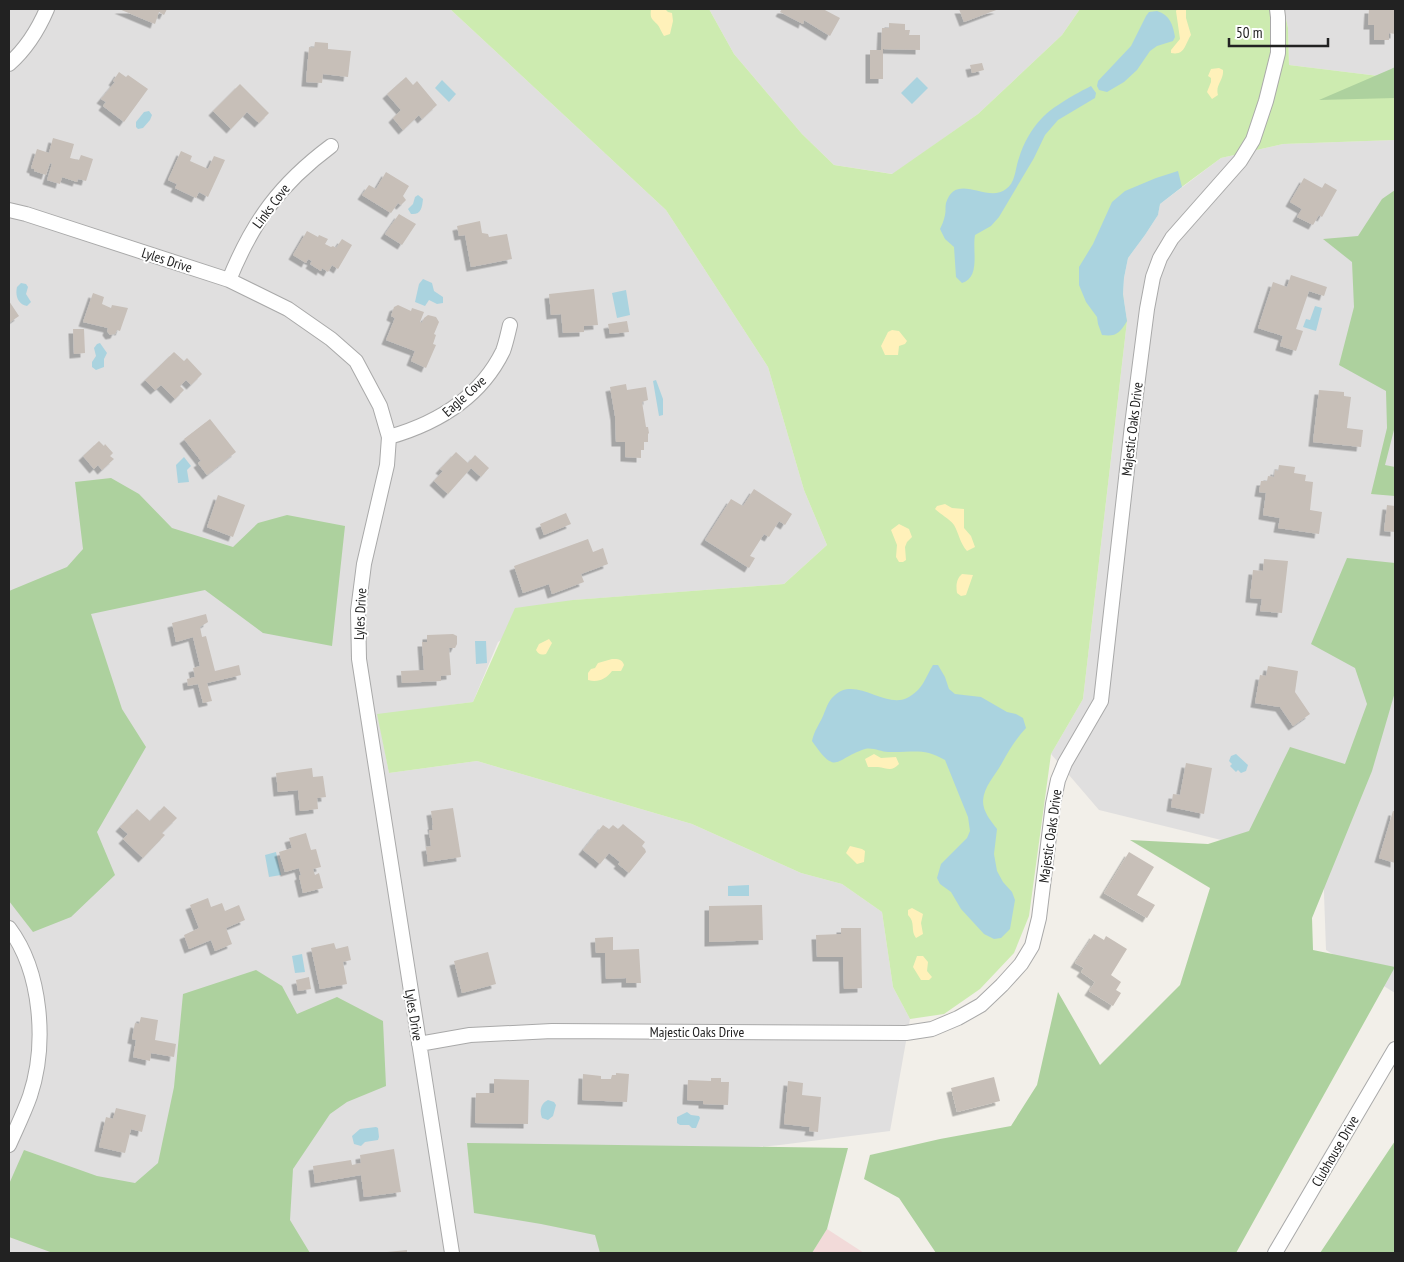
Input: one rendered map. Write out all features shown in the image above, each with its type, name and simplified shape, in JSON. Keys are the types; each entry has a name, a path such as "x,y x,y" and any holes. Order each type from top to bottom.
{"street":[{"path":"9,64 31,40 47,9"},
{"name":"Majestic Oaks Drive","path":"419,1044 470,1034 552,1031 906,1033 932,1029 958,1018 981,1005 1021,964 1032,946 1039,918 1053,804 1058,780 1065,763 1101,701 1132,425 1147,309 1153,278 1160,258 1172,238 1240,161 1253,140 1267,97 1278,53 1277,9"},
{"name":"Links Cove","path":"229,280 250,233 271,203 293,177 331,146"},
{"name":"Lyles Drive","path":"9,210 229,280 288,308 331,339 356,361 380,406 389,437 386,465 364,564 358,611 358,659 452,1253"},
{"name":"Eagle Cove","path":"389,437 414,430 438,419 459,405 480,385 494,367 503,350 510,325"},
{"path":"9,928 29,968 36,996 41,1035 30,1096 9,1145"},
{"name":"Clubhouse Drive","path":"1275,1253 1395,1049"}],"shaded area":[{"path":"9,9 450,9 666,210 768,367 804,490 827,545 784,584 574,600 498,642 473,702 378,715 389,773 477,761 692,824 801,873 842,884 882,912 893,987 910,1019 890,1131 780,1145 655,1157 666,1253 9,1253"},
{"path":"709,9 1080,9 1062,35 978,114 893,174 834,165 802,134 734,54"},
{"path":"1284,9 1395,9 1395,78 1289,65 1288,28"},
{"path":"1395,140 1395,993 1326,950 1323,865 1099,810 1051,754 1083,699 1127,321 1123,294 1128,258 1158,215 1160,204 1221,158 1283,144"},
{"path":"827,1229 864,1253 812,1253"}],"green space":[{"path":"450,9 709,9 734,54 802,134 834,165 892,174 978,114 1062,35 1080,9 1284,9 1288,28 1289,65 1395,78 1395,140 1283,144 1221,158 1160,203 1151,225 1129,256 1123,279 1123,297 1127,321 1083,699 1051,754 1029,916 1014,953 980,989 944,1014 910,1019 893,987 882,912 842,884 801,873 692,824 477,761 389,773 377,714 473,702 515,608 573,600 784,584 827,545 804,490 768,367 666,210"},
{"path":"1395,67 1395,98 1319,100 1391,69"},
{"path":"1395,190 1395,426 1385,465 1395,467 1395,496 1371,494 1387,428 1386,391 1339,365 1354,307 1352,262 1323,239 1358,236 1382,199"},
{"path":"111,478 139,494 172,528 233,547 258,523 287,515 345,526 332,646 263,633 205,590 91,614 122,709 146,747 97,832 115,875 71,917 33,932 9,901 9,591 67,567 83,549 75,482"},
{"path":"1347,558 1395,563 1395,692 1372,771 1312,918 1313,950 1395,967 1236,1253 936,1253 899,1198 864,1179 870,1155 940,1139 1011,1126 1037,1085 1058,992 1100,1065 1180,985 1210,888 1130,840 1208,844 1249,831 1290,747 1345,764 1367,704 1355,668 1311,644"},
{"path":"256,970 282,986 297,1014 337,997 383,1021 386,1086 347,1102 330,1114 293,1169 290,1220 310,1253 53,1253 9,1237 9,1184 24,1150 97,1176 135,1183 158,1163 174,1087 183,994"},
{"path":"1395,1141 1395,1253 1320,1253"},
{"path":"467,1143 848,1148 827,1229 812,1253 600,1253 595,1235 474,1213"}],"sand":[{"path":"651,9 665,9 672,13 673,21 670,34 664,36 658,25 651,18"},
{"path":"1177,9 1186,9 1186,18 1191,35 1182,51 1171,53 1171,50 1180,39"},
{"path":"1219,68 1223,70 1223,74 1217,91 1218,95 1212,99 1207,92 1211,82 1211,78 1208,76 1211,69"},
{"path":"892,330 899,331 907,341 899,346 898,355 885,355 881,346 888,332"},
{"path":"945,504 952,508 964,509 964,528 971,536 975,547 967,551 954,525 935,509 937,506"},
{"path":"899,524 909,529 912,537 905,547 906,560 903,562 899,562 896,557 897,545 891,530"},
{"path":"962,574 973,575 966,595 961,596 957,593 957,585"},
{"path":"549,639 552,643 546,654 539,654 536,650 539,644"},
{"path":"612,659 621,660 624,665 621,671 612,671 598,681 588,680 588,673 591,669 595,668 598,663"},
{"path":"874,754 881,758 896,757 899,764 892,769 868,767 865,759"},
{"path":"850,846 865,851 864,862 857,864 846,853"},
{"path":"912,908 923,914 921,923 923,934 916,938 913,932 912,921 908,915 908,910"},
{"path":"917,956 923,956 928,962 927,971 932,977 929,980 921,980 913,967"}],"water":[{"path":"1157,11 1165,15 1170,21 1175,37 1173,41 1157,46 1150,51 1137,70 1124,82 1107,92 1099,90 1097,86 1098,81 1131,46 1149,12"},
{"path":"917,77 928,88 912,104 901,93"},
{"path":"442,80 456,94 449,102 435,88"},
{"path":"1091,86 1096,93 1095,98 1058,120 1045,135 1034,158 999,217 991,226 975,235 974,269 968,280 962,283 956,277 954,247 945,239 940,229 945,217 946,203 951,194 957,189 964,188 990,193 998,193 1006,189 1012,183 1025,142 1038,122 1058,105"},
{"path":"149,111 152,115 150,120 143,128 138,129 136,122 144,112"},
{"path":"1178,171 1182,187 1160,204 1158,215 1128,258 1123,294 1127,321 1122,329 1114,335 1102,335 1097,317 1086,302 1079,285 1079,267 1093,244 1112,202 1125,191"},
{"path":"418,195 423,199 421,208 419,212 411,214 408,209"},
{"path":"423,279 432,283 434,291 443,297 443,303 437,304 429,300 425,306 415,302 419,284"},
{"path":"21,283 26,284 28,287 26,294 31,302 27,306 19,301 16,293 17,287"},
{"path":"626,290 630,315 617,318 612,293"},
{"path":"1315,306 1322,308 1316,331 1303,327 1306,319 1310,320"},
{"path":"100,343 107,353 104,359 104,367 96,370 92,367 92,362 96,356 94,348"},
{"path":"656,380 663,399 663,415 659,416 653,381"},
{"path":"184,457 191,466 187,470 189,482 178,483 176,465"},
{"path":"475,641 486,641 487,663 476,664"},
{"path":"933,665 938,665 949,689 955,694 981,697 1007,712 1023,718 1026,728 990,781 983,801 986,813 997,829 994,854 997,871 1003,882 1012,892 1015,900 1010,929 1001,938 994,939 984,934 961,909 951,892 940,884 937,878 941,864 967,838 970,831 968,817 945,760 924,752 888,752 865,749 832,762 826,759 812,741 815,731 834,696 842,691 851,689 861,690 889,699 907,698 917,691"},
{"path":"1236,754 1248,765 1246,771 1241,773 1238,770 1236,772 1230,766 1232,764 1229,761 1231,756"},
{"path":"276,852 281,875 269,877 265,855"},
{"path":"749,885 749,896 728,896 728,886"},
{"path":"302,954 305,972 295,973 292,956"},
{"path":"548,1100 556,1105 553,1116 548,1120 542,1118 541,1108"},
{"path":"687,1112 691,1115 699,1116 696,1128 677,1123 677,1117"},
{"path":"378,1128 378,1140 365,1142 361,1146 354,1144 352,1136 360,1129"}],"building":[{"path":"119,9 167,9 164,15 159,12 155,24"},
{"path":"782,9 823,9 840,18 830,36 804,20 803,24 780,12"},
{"path":"959,9 999,9 964,22"},
{"path":"1369,9 1395,9 1395,34 1389,33 1389,40 1374,40 1374,25 1368,25"},
{"path":"889,23 905,24 905,30 910,30 909,35 920,35 920,50 883,49 883,79 870,79 870,50 881,50 882,28 889,28"},
{"path":"315,42 328,43 328,49 351,51 348,77 323,74 322,83 306,82 309,47 314,48"},
{"path":"982,63 984,70 972,73 970,65"},
{"path":"119,72 126,77 128,75 148,89 124,122 103,106 106,102 101,99 115,82 113,81"},
{"path":"406,77 413,85 417,81 437,105 422,119 419,115 403,130 393,118 401,110 387,94"},
{"path":"240,84 269,113 259,123 247,112 231,129 213,111"},
{"path":"53,138 74,144 70,158 79,160 81,155 93,159 86,181 78,179 77,182 62,177 60,184 47,180 52,164 50,163 46,175 31,168 37,149 49,153"},
{"path":"181,151 192,156 190,161 208,169 214,156 225,160 208,197 199,192 196,198 175,188 177,184 168,180"},
{"path":"386,172 409,186 403,196 406,200 401,205 398,203 391,213 362,195 369,185 376,189"},
{"path":"1304,178 1322,188 1325,183 1337,190 1322,217 1319,215 1313,225 1297,217 1302,209 1290,202"},
{"path":"399,214 416,224 402,245 385,234"},
{"path":"480,221 482,233 488,234 489,237 507,234 512,259 471,267 465,235 459,236 457,226"},
{"path":"307,231 318,237 319,235 328,239 325,244 331,247 336,248 342,239 352,245 338,269 332,265 328,272 322,268 321,271 310,264 312,261 308,259 306,263 293,255"},
{"path":"1291,275 1327,287 1324,296 1309,291 1296,329 1303,331 1296,351 1280,346 1283,336 1258,328 1273,282 1287,287"},
{"path":"594,289 598,325 584,326 584,332 563,333 561,314 551,315 549,294"},
{"path":"93,293 104,297 102,304 111,308 112,305 128,308 120,331 117,330 115,334 110,335 107,331 108,328 83,322"},
{"path":"9,301 19,316 9,323"},
{"path":"398,305 411,311 412,308 424,312 420,322 422,323 428,315 436,317 439,322 434,334 436,335 433,344 436,345 426,368 411,361 415,351 386,340 395,318 391,316 394,307"},
{"path":"627,321 629,332 610,334 608,324"},
{"path":"73,329 84,329 85,353 74,354"},
{"path":"174,352 184,361 187,358 202,374 191,385 186,380 180,386 184,390 175,399 161,385 155,390 145,380"},
{"path":"626,384 627,390 646,387 648,400 642,402 646,427 648,427 649,433 648,442 644,442 644,450 641,450 641,458 625,457 625,442 616,442 615,416 610,387"},
{"path":"1319,390 1344,392 1344,396 1351,397 1347,428 1363,430 1361,447 1313,442"},
{"path":"210,419 236,452 207,475 198,463 201,461 184,439"},
{"path":"99,441 104,446 105,444 113,453 110,456 114,459 102,470 98,465 94,469 83,456"},
{"path":"456,452 468,463 475,455 489,468 481,477 471,468 448,494 434,481 443,471 440,469"},
{"path":"1279,465 1295,467 1294,473 1306,475 1305,481 1313,482 1310,510 1322,512 1319,534 1278,528 1280,518 1263,515 1266,493 1259,492 1261,481 1267,481 1268,476 1274,477 1275,470 1278,471"},
{"path":"754,489 792,514 785,525 779,521 769,537 764,534 750,556 755,558 749,568 705,540 731,499 743,506"},
{"path":"218,495 245,505 233,537 207,527"},
{"path":"1387,505 1395,506 1395,532 1384,531"},
{"path":"566,513 571,524 544,535 540,524"},
{"path":"588,539 593,552 603,548 608,564 581,574 584,582 552,594 549,584 523,593 514,566"},
{"path":"1264,559 1288,561 1282,613 1260,611 1262,599 1250,598 1253,570 1263,571"},
{"path":"206,614 208,622 200,627 202,637 206,636 215,671 239,665 241,675 207,683 212,701 203,703 198,684 188,686 187,679 195,677 193,668 200,666 193,637 176,642 172,623"},
{"path":"453,634 457,636 457,644 455,648 449,648 451,675 441,676 441,681 402,683 401,671 424,670 422,642 427,642 427,635"},
{"path":"1268,666 1298,671 1295,692 1310,714 1293,726 1280,707 1255,703 1260,675 1266,676"},
{"path":"1186,763 1212,768 1204,814 1171,807 1173,794 1180,795"},
{"path":"312,768 313,777 323,776 326,797 317,798 318,809 300,811 298,790 278,792 276,773"},
{"path":"164,806 177,818 162,833 165,835 143,858 123,839 128,834 120,827 137,809 150,821"},
{"path":"453,808 461,857 428,862 426,847 431,846 429,830 433,830 431,811"},
{"path":"1393,811 1395,811 1395,863 1379,858"},
{"path":"623,824 645,842 642,846 646,852 629,873 609,853 600,864 583,850 603,825 609,829 613,825 618,829"},
{"path":"306,833 311,850 316,849 321,867 313,869 315,875 319,873 323,888 303,893 299,868 285,872 279,852 292,848 289,838"},
{"path":"1129,852 1154,867 1137,895 1155,905 1147,918 1104,893"},
{"path":"208,898 211,907 222,903 225,911 239,905 245,920 226,928 232,944 215,951 211,940 189,949 184,935 199,928 190,905"},
{"path":"762,905 763,940 709,942 709,906"},
{"path":"841,928 861,928 862,988 844,989 843,957 817,957 816,935 841,934"},
{"path":"1094,934 1104,940 1106,936 1127,949 1111,975 1121,982 1116,990 1121,993 1113,1006 1089,991 1095,982 1081,972 1084,968 1075,963"},
{"path":"613,937 613,950 639,949 641,983 626,983 626,978 606,979 605,953 596,953 595,938"},
{"path":"334,943 336,949 348,946 351,960 343,962 347,984 320,989 311,948"},
{"path":"488,952 496,984 462,993 454,961"},
{"path":"309,977 311,989 298,991 296,980"},
{"path":"141,1017 158,1020 155,1040 176,1044 174,1057 151,1053 150,1061 133,1057 136,1040 132,1039 135,1023 139,1024"},
{"path":"616,1073 629,1074 627,1102 582,1100 583,1074 601,1076 601,1079 611,1079 612,1075 616,1075"},
{"path":"994,1077 1000,1101 957,1112 951,1088"},
{"path":"711,1078 721,1078 721,1082 729,1082 728,1105 703,1104 703,1101 687,1100 688,1080 711,1081"},
{"path":"494,1079 529,1080 528,1124 475,1123 476,1093 494,1093"},
{"path":"788,1081 803,1083 802,1095 821,1097 818,1132 809,1131 810,1127 784,1124"},
{"path":"116,1108 146,1115 142,1132 131,1129 125,1153 99,1147 106,1117 113,1119"},
{"path":"394,1149 401,1192 364,1197 361,1175 315,1183 313,1166 351,1160 352,1165 361,1163 360,1155"},
{"path":"407,1250 407,1253 387,1253 387,1252"}]}
